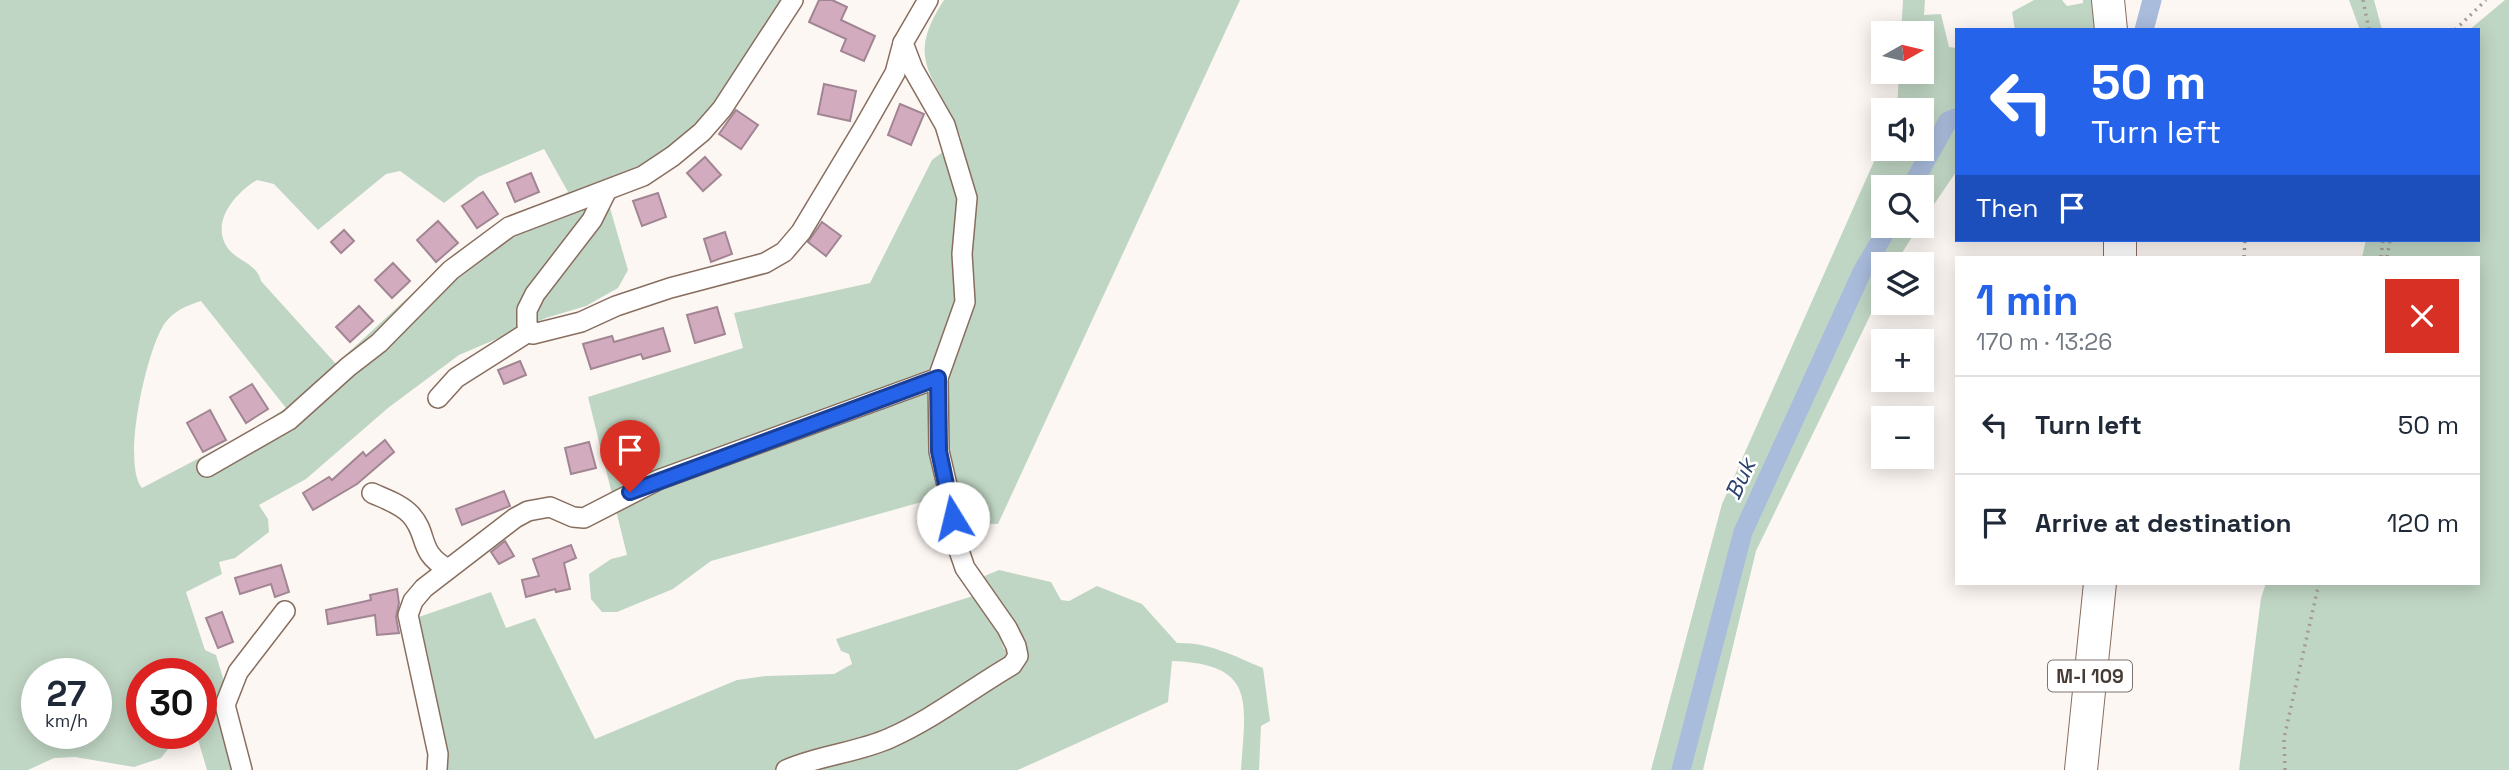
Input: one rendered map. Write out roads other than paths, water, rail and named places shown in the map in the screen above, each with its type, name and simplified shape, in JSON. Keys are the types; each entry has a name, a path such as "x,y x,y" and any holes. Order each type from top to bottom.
{"main road":[{"path":"2108,0 2111,28"},
{"name":"M-I 109","path":"2081,770 2100,585"}],"street":[{"path":"207,467 289,420 348,366 379,343 451,270 509,227 643,176 702,132 741,83 781,15 793,0"},
{"path":"530,331 538,334 581,322 616,306 670,288 765,263 784,252 801,232 895,73 903,43 928,0"},
{"path":"786,770 862,749 890,738 924,721 1012,665 1018,656 1007,628 965,568 955,539 950,498 939,451 938,378 965,302 962,254 967,198 945,125 913,69 903,43"},
{"path":"530,331 527,310 535,294 592,220 607,190"},
{"path":"438,398 456,378 530,331"},
{"path":"437,770 438,754 408,614 413,601 424,588 448,569 528,511 550,507 573,517 592,516 630,492 658,480 938,378"},
{"path":"372,493 398,505 412,516 427,552 435,562 448,569"},
{"path":"242,770 225,705 238,672 285,611"}],"waterway":[{"name":"Buk","path":"2145,28 2152,0"},
{"name":"Buk","path":"1918,175 1948,121 1955,118"},
{"name":"Buk","path":"1681,770 1743,532 1862,272 1882,238"}]}
